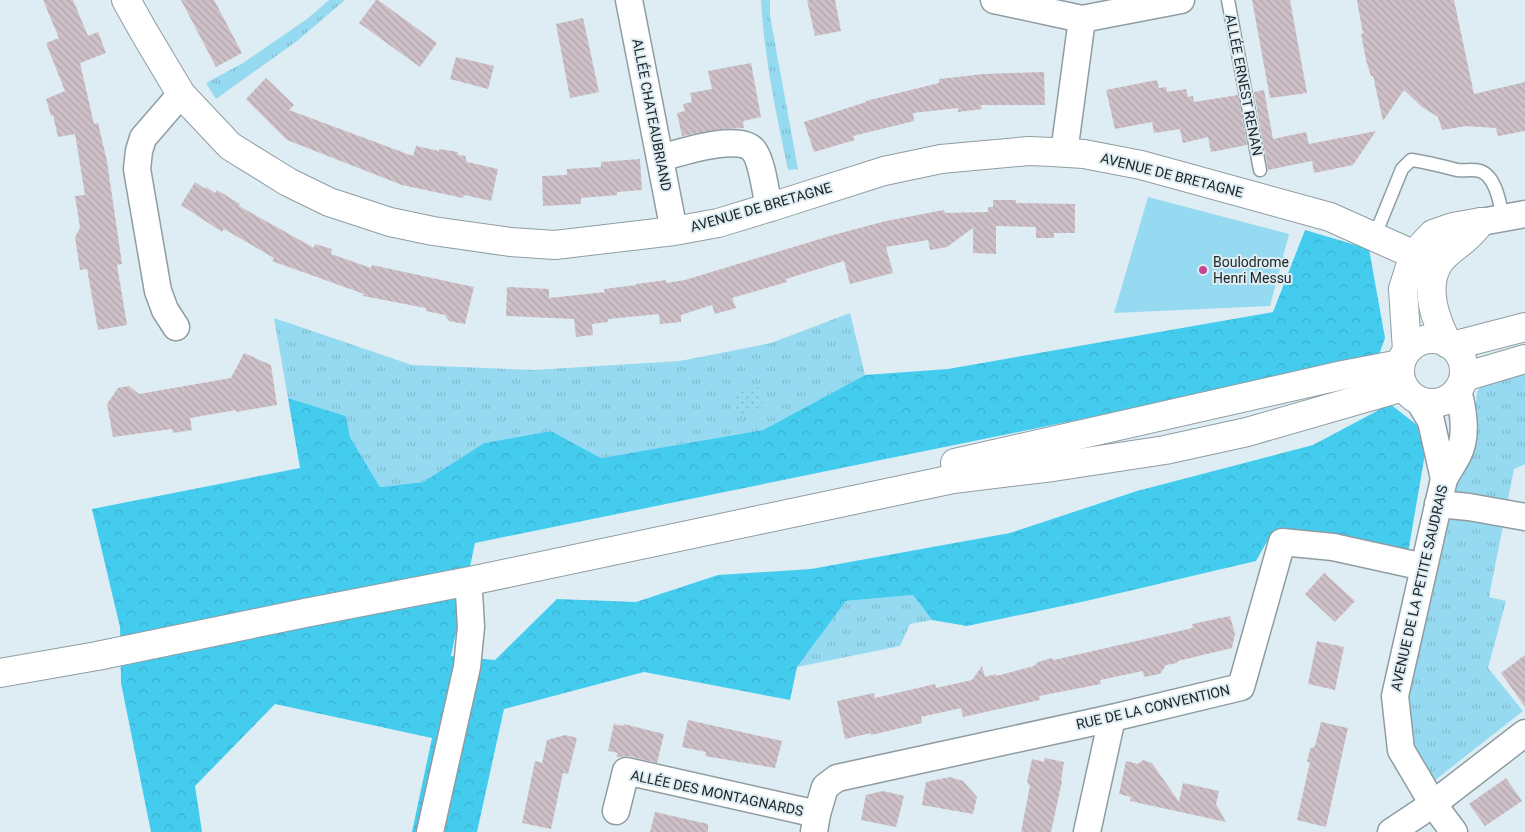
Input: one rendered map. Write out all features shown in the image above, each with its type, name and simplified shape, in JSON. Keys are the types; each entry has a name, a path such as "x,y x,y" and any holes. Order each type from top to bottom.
{"main road":[{"name":"AVENUE DE BRETAGNE","path":"126,0 181,94 230,146 288,182 329,202 390,222 433,232 510,242 555,245 674,231 718,222 769,208 884,171 940,159 1028,151 1084,154 1151,167 1330,217 1426,260"},
{"path":"1426,260 1439,326 1450,345 1460,355 1464,366 1461,383 1451,398 1430,404 1408,376 1403,289 1426,260 1433,234 1453,227 1503,218"},
{"path":"1408,376 1414,344 1422,340 1440,340 1450,345 1525,327"},
{"path":"1461,383 1525,358"},
{"path":"0,673 96,656 470,580 953,479 1053,467 1165,450 1248,432 1408,376"}],"street":[{"name":"ALLÉE CHATEAUBRIAND","path":"629,0 674,231"},
{"path":"994,0 1082,19 1181,0"},
{"path":"1064,153 1082,19"},
{"path":"176,327 165,310 158,291 137,168 143,138 181,94"},
{"path":"660,158 723,143 744,144 754,150 769,208"},
{"name":"AVENUE DE LA PETITE SAUDRAIS","path":"1408,376 1431,421 1444,478"},
{"name":"AVENUE DE LA PETITE SAUDRAIS","path":"1454,832 1433,804 1401,750 1395,696 1444,478 1459,453 1464,433 1461,383"},
{"path":"1438,504 1469,506 1525,517"},
{"name":"RUE DE LA CONVENTION","path":"816,823 825,787 837,778 1112,718 1241,687 1282,542 1333,547 1424,567"},
{"path":"430,832 467,667 471,627 470,580"},
{"path":"1086,832 1112,718"},
{"path":"1391,832 1433,804 1525,733"},
{"name":"ALLÉE DES MONTAGNARDS","path":"616,811 626,771 816,823"}],"lane":[{"name":"ALLÉE ERNEST RENAN","path":"1228,0 1260,170"},
{"path":"1372,236 1380,223 1402,168 1411,160 1461,171 1479,171 1486,175 1498,193 1503,218"}],"green space":[{"path":"329,0 345,0 297,41 216,99 206,83 243,63 307,19"},
{"path":"761,0 770,0 770,15 798,169 788,170 768,64"},
{"name":"Boulodrome Henri Messu","path":"1148,197 1289,234 1270,306 1114,313"},
{"path":"1305,230 1369,249 1385,338 1379,355 1209,393 475,543 451,656 495,660 557,599 636,602 718,575 811,569 1010,533 1137,491 1313,445 1390,404 1417,425 1425,454 1408,553 1273,531 1256,561 1086,601 967,626 932,620 913,595 846,601 797,667 790,700 644,672 504,709 477,832 412,832 432,738 275,704 195,786 202,832 151,832 121,683 120,627 92,509 300,468 288,398 346,416 350,437 380,487 423,482 484,443 551,431 601,458 763,430 865,375 948,369 1273,312"},
{"path":"850,313 865,375 763,430 601,458 551,431 484,443 423,482 380,487 350,437 346,416 288,398 274,318 412,365 534,370 680,361 771,343"},
{"path":"1525,362 1525,464 1514,469 1489,597 1506,601 1488,668 1523,711 1434,781 1415,749 1407,709 1413,668 1446,520 1472,436 1477,392 1487,378"},
{"path":"759,387 764,409 738,415 733,393"},
{"path":"913,595 932,620 910,624 900,646 797,667 846,601"}],"building":[{"path":"43,0 73,0 88,36 98,32 106,53 80,63 94,124 98,123 107,161 122,264 117,265 127,325 98,330 87,269 80,270 75,237 80,228 75,196 85,195 75,134 58,137 53,115 51,116 46,99 65,91 46,43 59,38"},
{"path":"181,0 214,0 242,53 216,67"},
{"path":"376,0 437,43 420,67 359,23"},
{"path":"807,0 835,0 841,31 815,36"},
{"path":"1252,0 1290,0 1307,93 1270,98"},
{"path":"1357,0 1454,0 1474,94 1525,82 1525,131 1498,136 1496,128 1466,126 1442,130 1438,117 1422,107 1404,90 1383,121 1373,76 1371,76 1366,60"},
{"path":"583,18 599,92 570,98 556,24"},
{"path":"456,57 494,66 488,89 450,79"},
{"path":"751,63 761,117 743,121 744,128 722,129 682,136 677,113 685,111 683,104 692,102 690,93 712,89 708,71"},
{"path":"1044,72 1045,105 981,105 982,109 958,112 958,108 913,113 914,121 853,136 855,140 814,152 804,122 866,101 939,83 939,79 984,74"},
{"path":"266,78 294,105 289,110 413,156 416,146 439,151 439,149 458,152 458,155 465,156 467,162 498,169 491,201 464,195 463,198 402,185 287,140 246,99"},
{"path":"1157,80 1159,88 1166,87 1167,92 1186,89 1188,97 1193,96 1194,102 1238,95 1247,145 1211,152 1208,137 1183,143 1180,129 1154,133 1152,122 1115,129 1106,90"},
{"path":"1264,90 1273,139 1306,132 1309,144 1376,131 1353,165 1314,173 1312,161 1268,170 1254,92"},
{"path":"640,159 642,190 617,192 617,195 581,198 581,204 543,206 542,176 567,175 567,169 601,167 601,162"},
{"path":"195,182 215,193 217,190 240,204 239,206 314,248 315,244 332,249 331,254 371,268 372,265 474,287 465,324 449,321 445,315 426,311 426,308 363,296 364,294 272,261 274,258 224,229 222,232 181,205"},
{"path":"993,200 1016,200 1016,203 1075,204 1075,233 1054,233 1054,238 1036,238 1036,227 996,226 996,254 973,253 973,228 947,247 930,250 928,240 886,247 893,273 850,284 844,261 786,279 787,282 732,298 736,308 715,314 712,305 681,315 681,322 660,324 659,314 608,319 608,322 592,324 593,335 576,337 574,319 506,316 507,287 549,289 549,298 605,292 604,289 666,280 666,283 685,280 886,221 944,210 945,213 988,212 988,207 993,207"},
{"path":"244,353 271,365 277,405 190,418 192,430 173,433 172,429 113,437 107,404 118,388 129,386 139,394 231,378"},
{"path":"1324,573 1355,601 1335,622 1305,594"},
{"path":"1230,616 1235,634 1232,648 1166,665 1160,674 1144,677 1143,671 1100,680 1101,684 1039,696 1040,700 963,717 961,708 921,717 922,723 845,739 837,701 874,693 875,698 935,684 936,688 972,680 982,666 985,677 996,674 996,676 1034,666 1038,662 1052,658 1054,660 1193,628 1192,624"},
{"path":"1317,641 1344,647 1335,690 1308,684"},
{"path":"1525,655 1525,707 1501,673"},
{"path":"688,720 782,741 775,768 705,756 706,752 682,747"},
{"path":"1321,722 1348,728 1326,827 1297,820 1310,762 1307,762 1310,749 1315,746"},
{"path":"614,724 623,726 624,724 664,734 657,763 629,756 616,757 618,753 608,751"},
{"path":"565,735 577,738 568,774 563,773 551,829 522,823 535,761 542,763 547,740"},
{"path":"1045,758 1064,762 1062,781 1051,832 1021,832 1030,786 1027,782 1032,759 1044,762"},
{"path":"1143,760 1152,763 1179,802 1183,783 1219,791 1216,804 1226,822 1130,801 1131,797 1119,794 1126,761 1138,764"},
{"path":"950,777 963,781 977,797 973,814 922,805 926,782"},
{"path":"1506,778 1522,801 1485,826 1469,804"},
{"path":"883,791 904,796 896,827 861,820 866,795"},
{"path":"655,812 708,824 708,832 650,832"}],"place":[{"name":"Boulodrome Henri Messu","path":"1203,270"}]}
